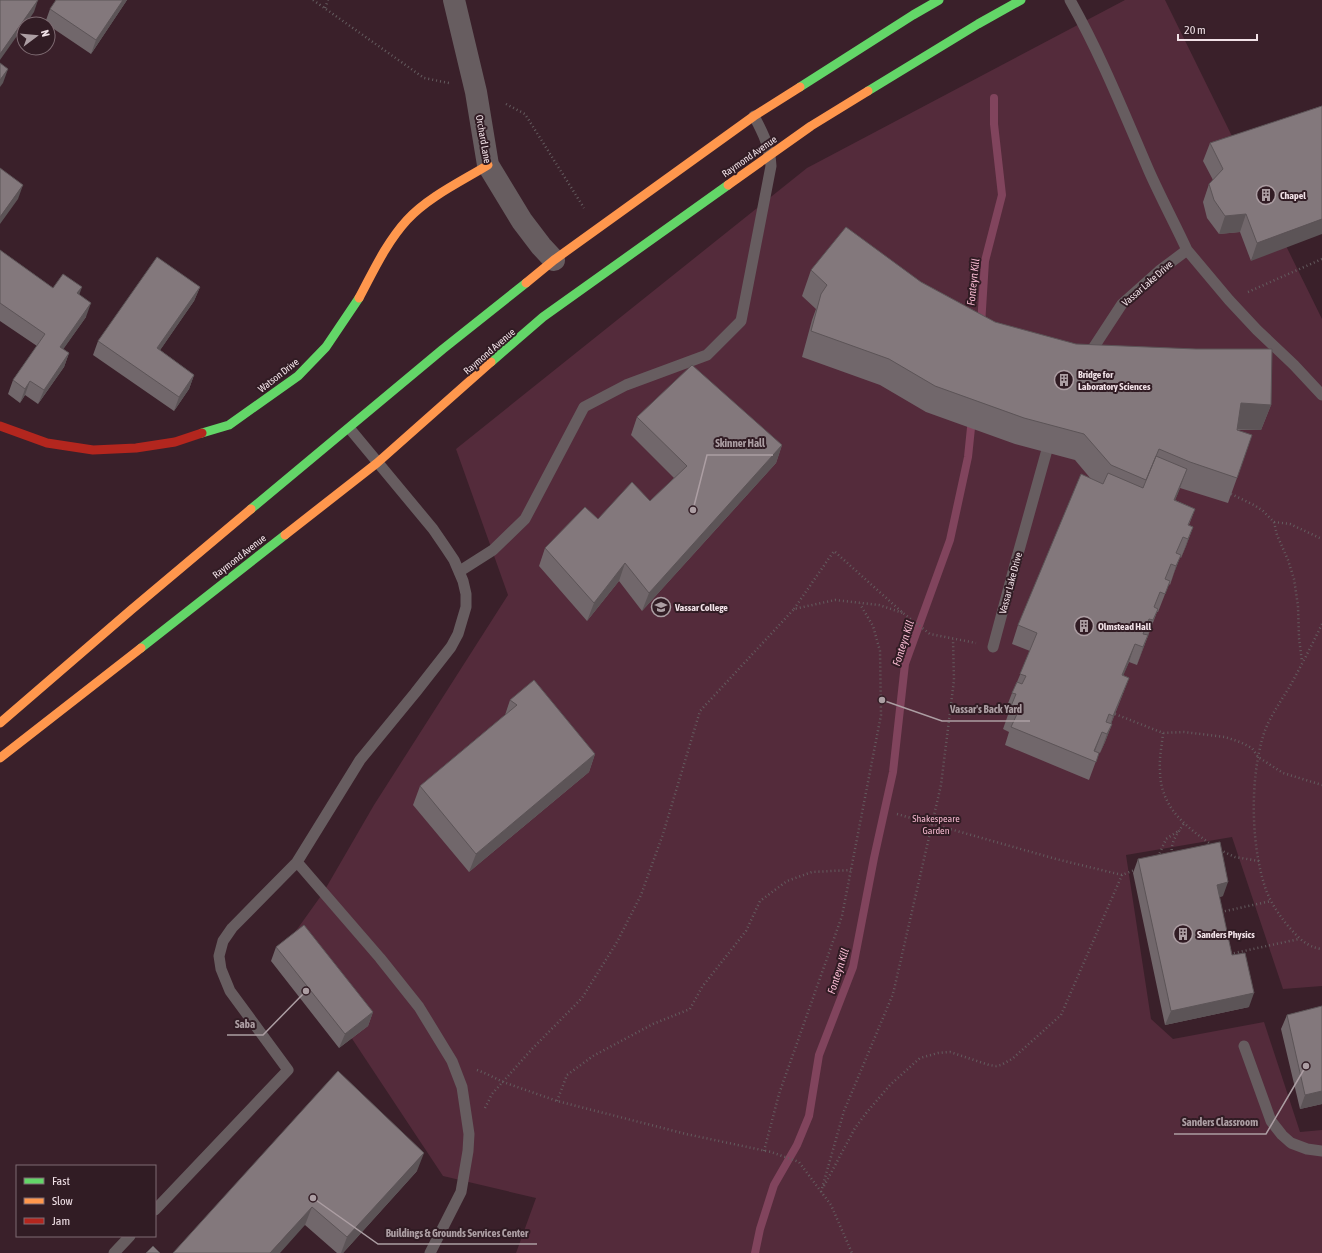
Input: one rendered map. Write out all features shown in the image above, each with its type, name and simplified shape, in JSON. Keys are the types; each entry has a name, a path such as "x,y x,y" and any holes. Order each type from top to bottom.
{"main road":[{"path":"0,723 131,610 350,429 443,349 554,260 754,116 939,0"},
{"name":"Raymond Avenue","path":"0,758 377,463 543,317 811,126 978,24 1021,0"},
{"name":"Watson Drive","path":"0,426 47,443 93,450 136,448 175,442 229,425 298,376 326,347 359,298 385,248 407,220 428,202 488,165"}],"street":[{"name":"Orchard Lane","path":"454,0 476,92 488,165 522,221 554,260"}],"lane":[{"path":"1070,0 1085,28 1150,172 1188,250 1229,300 1322,395"},
{"path":"460,571 492,550 525,519 584,407 626,385 707,355 741,321 771,166 771,154 766,139 754,116"},
{"name":"Vassar Lake Drive","path":"1084,364 1122,304 1158,271 1188,250"},
{"name":"Vassar Lake Drive","path":"993,647 1054,426"},
{"path":"156,1209 288,1070 230,991 221,970 220,956 223,941 232,928 298,862 360,760 441,660 458,634 463,621 467,601 460,571 433,529 350,429"},
{"path":"298,862 380,958 419,1007 452,1061 462,1087 469,1134 468,1151 461,1192 430,1253"},
{"path":"1244,1046 1271,1121 1282,1135 1291,1143 1307,1149 1322,1151"},
{"path":"114,1253 129,1237"}],"path":[{"path":"313,0 424,78 454,84"},
{"path":"325,8 328,0"},
{"path":"506,104 525,114 586,210"},
{"path":"1229,300 1322,259"},
{"path":"1231,494 1254,505 1263,511 1274,522 1277,535 1288,560 1297,594 1302,663"},
{"path":"1274,522 1290,524 1322,539"},
{"path":"469,1134 492,1094 532,1049 582,998 617,942 641,895 649,874 663,834 700,711 794,609 834,552 903,613 930,634 993,647"},
{"path":"794,609 835,600 879,605 903,613"},
{"path":"764,1151 779,1094 842,916 881,715 880,651 873,626 860,603"},
{"path":"1322,624 1302,663 1269,720 1262,738 1258,757 1254,810 1255,834 1261,872 1271,901 1274,907 1303,942 1315,948 1322,949"},
{"path":"821,1192 844,1111 893,994 941,785 954,680 953,639"},
{"path":"1115,714 1163,733 1184,732 1226,737 1252,748 1258,757 1283,773 1322,785"},
{"path":"1163,733 1159,769 1160,782 1165,797 1170,808 1184,824 1213,846"},
{"path":"897,814 1056,859 1122,875 1141,868"},
{"path":"1172,857 1171,848 1173,841 1184,824"},
{"path":"1156,859 1159,856 1166,839 1180,830"},
{"path":"1219,850 1235,857 1259,861"},
{"path":"557,1101 567,1075 593,1056 653,1024 690,1008 702,987 746,931 760,901 787,881 812,872 851,870"},
{"path":"821,1192 855,1128 863,1117 890,1085 920,1058 938,1053 950,1052 989,1065 1001,1065 1012,1059 1061,1015 1122,875"},
{"path":"1214,913 1271,901"},
{"path":"1224,955 1300,939"},
{"path":"452,1061 487,1074 502,1082 557,1101 686,1134 771,1152 799,1162 831,1205 852,1253"}],"shaded area":[{"name":"Vassar College","path":"0,0 1322,0 1322,1253 0,1253"}],"green space":[{"name":"Shakespeare Garden","path":"1125,0 1165,0 1322,319 1322,986 1283,989 1232,837 1126,855 1151,1019 1173,1039 1264,1022 1300,1132 1322,1130 1322,1253 516,1253 536,1198 443,1176 288,942 323,893 374,805 508,595 456,449 807,168"}],"building":[{"path":"0,0 38,0 27,16 16,16 16,31 0,54"},
{"path":"56,0 123,0 96,40 50,9"},
{"path":"0,63 8,69 0,80"},
{"name":"Chapel","path":"1322,106 1322,219 1257,243 1246,214 1225,216 1214,200 1209,184 1223,169 1210,143"},
{"path":"0,168 23,185 0,217"},
{"name":"Bridge for Laboratory Sciences","path":"846,227 921,282 995,322 1076,344 1196,349 1272,349 1271,405 1241,403 1237,430 1252,435 1237,478 1190,462 1159,449 1146,480 1111,465 1084,434 1024,418 935,386 889,359 811,331 821,294 827,285 811,270"},
{"path":"0,250 53,288 63,274 82,287 77,293 91,303 60,347 69,353 44,390 30,381 25,389 13,380 45,334 0,303"},
{"path":"157,257 200,287 157,348 194,375 179,397 98,341"},
{"path":"692,365 782,445 649,593 625,563 594,603 545,548 585,507 598,519 632,482 650,501 687,466 637,417"},
{"name":"Olmstead Hall","path":"1156,456 1187,469 1174,500 1195,509 1188,525 1193,527 1188,539 1183,537 1176,553 1181,555 1176,566 1171,564 1165,579 1170,581 1165,594 1160,592 1154,607 1158,609 1153,620 1149,619 1143,634 1148,635 1143,647 1135,644 1122,675 1129,678 1113,716 1109,714 1106,722 1112,724 1107,734 1102,732 1094,751 1099,753 1096,762 1011,727 1017,714 1009,711 1016,694 1012,693 1017,682 1022,684 1026,676 1020,674 1037,633 1018,625 1081,474 1103,484 1108,473 1143,488"},
{"path":"534,680 595,754 476,854 420,786 517,705 510,700"},
{"name":"Sanders Physics","path":"1220,842 1228,882 1217,885 1232,955 1245,953 1254,993 1171,1011 1138,859"},
{"path":"304,925 373,1012 345,1034 276,947"},
{"path":"1322,1006 1322,1091 1305,1095 1287,1015"},
{"path":"338,1071 424,1153 347,1237 312,1207 270,1253 173,1253"},
{"path":"153,1246 160,1253 146,1253"}],"waterway":[{"name":"Fonteyn Kill","path":"981,325 985,261 1002,195 994,124 994,98"},
{"name":"Fonteyn Kill","path":"755,1253 760,1229 774,1185 797,1145 809,1116 819,1055 853,967 874,858 893,772 905,664 950,540 968,457 972,418"}],"traffic: fast":[{"path":"800,87 939,0"},
{"path":"868,91 978,24 1021,0"},
{"path":"491,362 543,317 728,185"},
{"path":"251,509 443,349 526,283"},
{"path":"202,433 229,425 298,376 326,347 359,298"},
{"path":"141,648 285,535"}],"traffic: slow":[{"path":"526,283 554,260 754,116 800,87"},
{"path":"728,185 811,126 868,91"},
{"path":"359,298 386,248 407,220 435,197 488,165"},
{"path":"285,535 377,463 491,362"},
{"path":"0,723 251,509"},
{"path":"0,758 141,648"}],"traffic: jam":[{"path":"0,426 47,443 93,450 136,448 175,442 202,433"}],"place":[{"name":"Chapel","path":"1266,195"},
{"name":"Bridge for Laboratory Sciences","path":"1064,380"},
{"name":"Skinner Hall","path":"693,510"},
{"name":"Vassar College","path":"661,607"},
{"name":"Olmstead Hall","path":"1084,626"},
{"name":"Vassar's Back Yard","path":"882,700"},
{"name":"Sanders Physics","path":"1183,934"},
{"name":"Saba","path":"306,991"},
{"name":"Sanders Classroom","path":"1306,1066"},
{"name":"Buildings & Grounds Services Center","path":"313,1198"}]}
